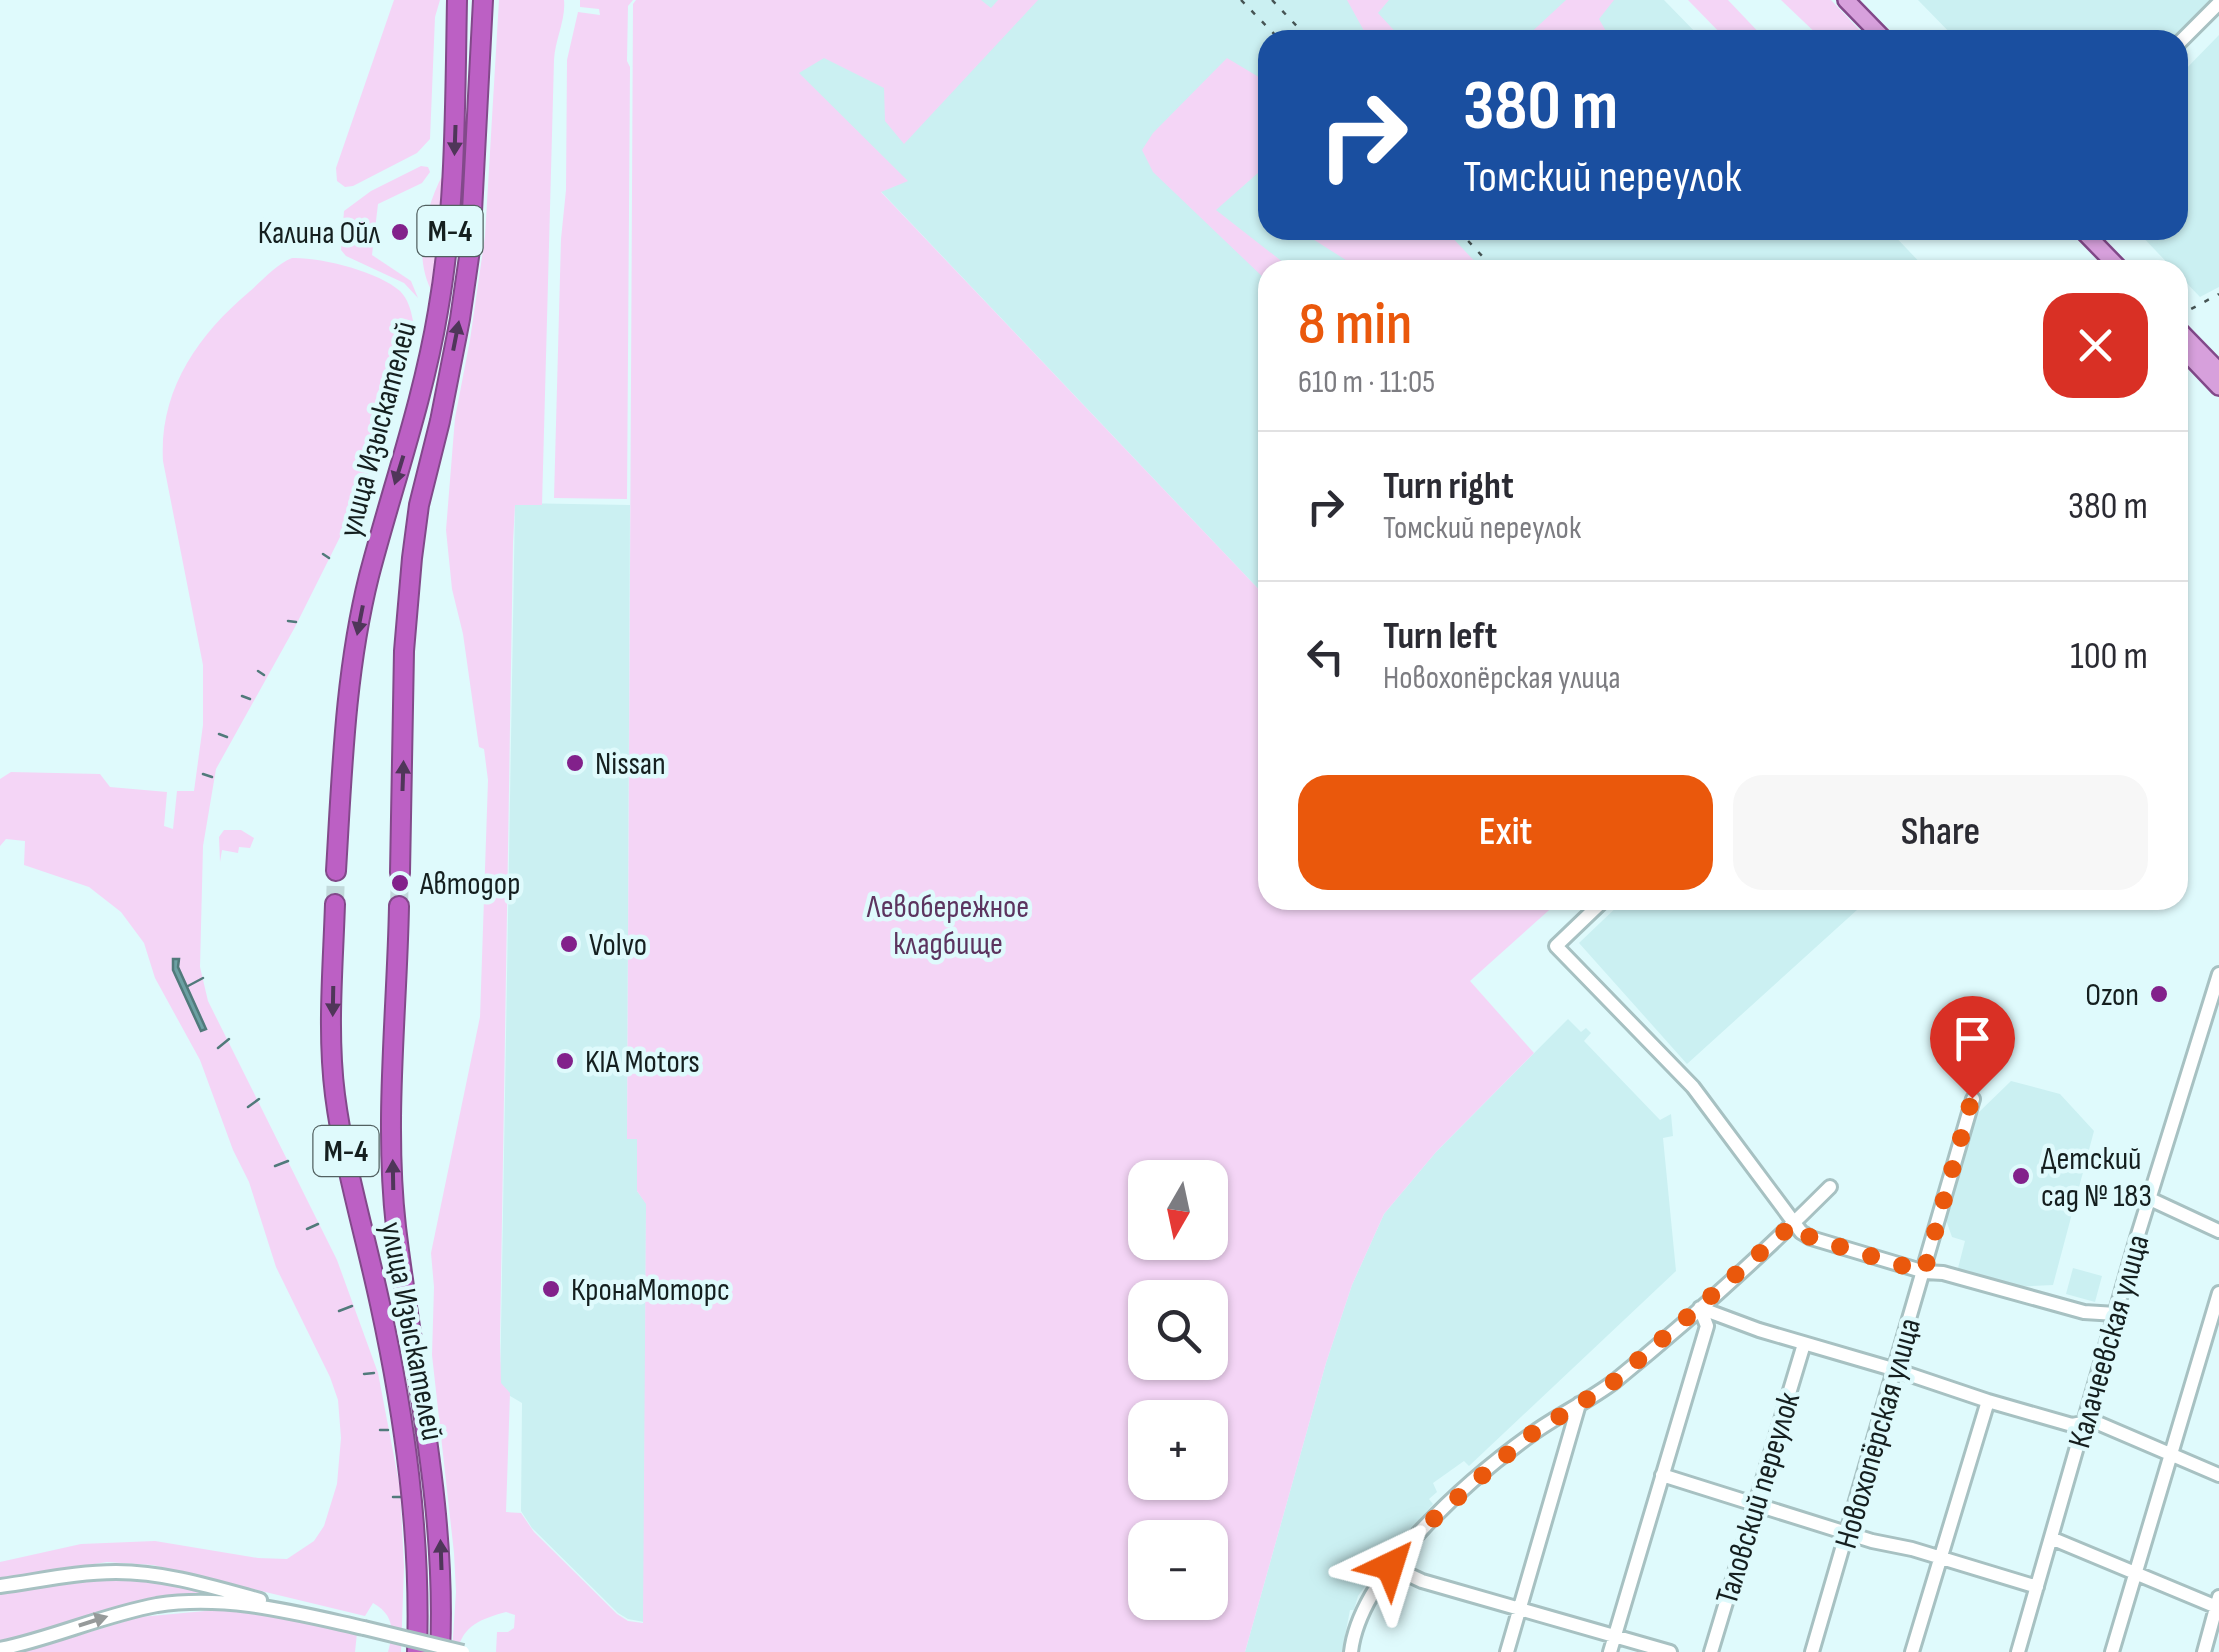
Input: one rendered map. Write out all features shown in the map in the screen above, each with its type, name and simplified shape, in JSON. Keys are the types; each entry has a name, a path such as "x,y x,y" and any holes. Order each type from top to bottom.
{"highway":[{"name":"улица Изыскателей","path":"336,871 348,704 360,622 415,415 446,262 454,161 457,0"},
{"name":"улица Изыскателей","path":"400,873 404,651 412,558 470,250 483,0"},
{"name":"улица Изыскателей","path":"335,904 335,1093 386,1336 408,1466 418,1549 417,1652"},
{"name":"улица Изыскателей","path":"399,906 392,1120 394,1200 439,1523 440,1652"}],"main road":[{"path":"1846,0 1875,30"},
{"path":"1860,0 1888,30"},
{"path":"2078,240 2097,260"},
{"path":"2092,240 2112,260"},
{"path":"2188,339 2219,371"},
{"path":"2188,355 2219,387"}],"street":[{"path":"2188,34 2219,3"},
{"path":"1594,910 1556,946 1693,1087 1793,1224 1811,1238 1924,1272 1943,1272 2084,1312 2116,1314"},
{"name":"Калачеевская улица","path":"2018,1652 2219,974"},
{"name":"Новохопёрская улица","path":"1812,1652 1972,1098"},
{"path":"1351,1652 1359,1618 1390,1566 1427,1525 1530,1435 1611,1384 1700,1308 1830,1187"},
{"path":"2150,1199 2219,1231"},
{"path":"2112,1652 2219,1294"},
{"path":"1700,1308 1988,1401 2072,1425 2093,1421 2219,1475"},
{"path":"1610,1652 1707,1326 1700,1308"},
{"name":"Таловский переулок","path":"1710,1652 1804,1344"},
{"path":"1912,1652 1988,1401"},
{"path":"1507,1652 1579,1404"},
{"path":"1662,1475 1872,1542 1942,1557 2037,1587"},
{"path":"2052,1538 2218,1605 2204,1652"},
{"path":"1390,1566 1422,1581 1670,1652"},
{"path":"0,1586 102,1572 146,1574 364,1628"},
{"path":"0,1649 110,1616 196,1601 282,1609 463,1652"}],"shaded area":[{"path":"699,0 1664,0 1693,30 1258,30 1258,240 1898,240 1918,260 1258,260 1258,589"},
{"path":"1918,0 2214,0 2184,30 1947,30"},
{"path":"2219,35 2219,287 2200,297 2188,284 2188,260 2165,260 2146,240 2188,240 2188,67"},
{"path":"515,503 630,505 627,1138 637,1139 637,1191 646,1203 644,1622 618,1613 532,1528 521,1511 522,1403 500,1390"},
{"path":"1614,910 1857,910 1687,1064 1579,943"},
{"path":"173,959 179,959 178,967 206,1029 201,1031 173,970"},
{"path":"1568,1019 1581,1032 1586,1028 1591,1033 1584,1041 1660,1120 1671,1114 1673,1136 1663,1138 1676,1271 1469,1466 1464,1461 1433,1483 1437,1492 1429,1499 1433,1504 1390,1552 1358,1596 1354,1610 1350,1610 1342,1652 1245,1652 1326,1363 1352,1285 1384,1214 1436,1152"},
{"name":"Детский сад № 183","path":"2011,1081 2060,1094 2094,1131 2053,1285 2013,1287 1957,1272 1965,1241 1952,1237 1946,1220 1977,1114"},
{"path":"2073,1268 2102,1276 2095,1302 2066,1294"}],"green space":[{"path":"394,0 440,0 435,17 430,139 417,153 345,187 337,181 336,168"},
{"name":"Левобережное кладбище","path":"499,0 564,0 554,60 542,505 515,505 513,542 500,1341 501,1383 510,1393 506,1512 521,1513 534,1532 617,1614 628,1621 643,1623 646,1204 637,1191 637,1139 627,1139 633,4 636,0 981,0 991,8 998,0 1038,0 904,144 885,121 884,88 824,58 799,73 908,181 881,192 1258,589 1258,910 1549,910 1470,981 1534,1053 1436,1152 1384,1214 1352,1285 1326,1363 1245,1652 496,1652 497,1632 514,1628 515,1615 506,1612 474,1625 464,1635 457,1652 452,1652 454,1553 432,1355 431,1253 480,1017 488,780 452,589 446,530 455,418 485,236"},
{"path":"580,0 633,0 628,6 627,61 627,499 554,498 567,60 578,12 600,15 599,9 580,7"},
{"path":"1347,0 1389,0 1378,13 1394,30 1364,30"},
{"path":"1566,0 1614,0 1599,19 1605,30 1534,30"},
{"path":"1688,0 1728,0 1756,30 1717,30"},
{"path":"1781,0 1831,0 1860,30 1812,30"},
{"path":"1227,58 1258,77 1258,173 1216,210 1280,260 1258,260 1258,272 1153,172 1142,150 1153,133"},
{"path":"421,166 428,167 430,172 422,183 378,204 372,255 411,281 418,298 404,283 341,250 344,211 371,191"},
{"path":"443,174 442,223 433,293 423,265 423,234"},
{"path":"1314,240 1454,240 1474,260 1346,260"},
{"path":"292,258 333,263 391,284 403,294 413,321 386,425 360,497 295,627 216,769 203,846 200,967 208,1001 337,1260 378,1373 400,1488 404,1567 401,1652 388,1652 391,1624 373,1603 365,1616 153,1565 107,1562 0,1579 0,1562 81,1544 155,1541 287,1559 314,1541 324,1526 337,1484 341,1438 338,1400 330,1377 276,1267 249,1182 200,1060 155,978 144,943 121,912 89,887 24,865 25,841 6,839 0,846 0,779 11,772 100,774 110,787 167,792 164,826 173,829 177,791 194,791 203,725 203,665 163,461 167,411 185,367 213,327 269,273"},
{"path":"224,830 241,830 254,838 250,848 239,847 238,853 222,850 220,862 219,837"},
{"path":"125,1575 237,1595 0,1644 0,1593"},
{"path":"216,1610 260,1614 357,1633 355,1652 23,1652 140,1617"}],"waterway":[{"path":"399,323 411,323"},
{"path":"377,423 387,422"},
{"path":"354,488 361,491"},
{"path":"323,554 329,558"},
{"path":"288,621 296,622"},
{"path":"258,671 264,675"},
{"path":"242,696 250,699"},
{"path":"219,734 227,737"},
{"path":"203,774 212,777"},
{"path":"188,986 203,978"},
{"path":"218,1048 229,1039"},
{"path":"248,1107 259,1099"},
{"path":"275,1166 288,1161"},
{"path":"307,1229 318,1224"},
{"path":"339,1311 352,1306"},
{"path":"364,1374 374,1373"},
{"path":"380,1430 388,1430"},
{"path":"393,1497 402,1497"}],"tunnel":[{"path":"335,904 336,871"},
{"path":"399,906 400,873"}],"railway":[{"path":"1241,0 1270,30"},
{"path":"1272,0 1300,30"},
{"path":"1467,240 1486,260"},
{"path":"2188,311 2219,294"}],"place":[{"name":"Калина Ойл","path":"400,232"},
{"name":"Nissan","path":"575,763"},
{"name":"Автодор","path":"400,883"},
{"name":"Volvo","path":"569,944"},
{"name":"Ozon","path":"2159,994"},
{"name":"KIA Motors","path":"565,1061"},
{"name":"Детский сад № 183","path":"2021,1176"},
{"name":"КронаМоторс","path":"551,1289"}],"route":[{"path":"1390,1566 1427,1525 1530,1435 1611,1384 1793,1224 1811,1238 1924,1272 1972,1098"}]}
